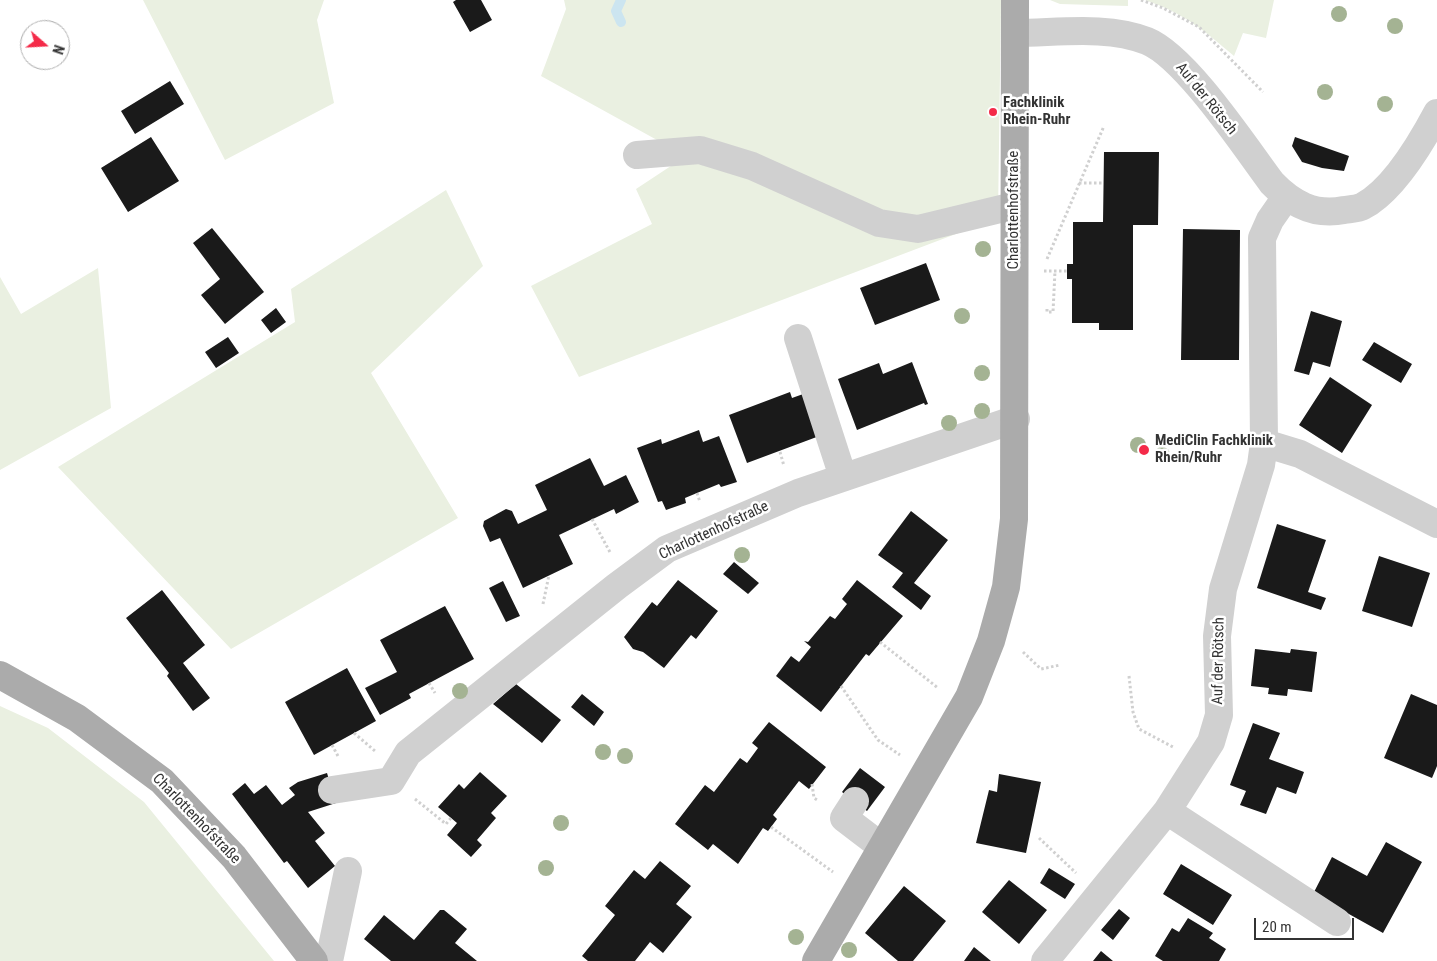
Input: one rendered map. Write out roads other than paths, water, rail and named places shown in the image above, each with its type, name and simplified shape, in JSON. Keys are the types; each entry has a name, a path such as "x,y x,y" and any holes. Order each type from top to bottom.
{"main road":[{"name":"Charlottenhofstraße","path":"816,961 963,707 991,641 1006,587 1014,519 1016,419 1013,206 1015,0"},
{"name":"Charlottenhofstraße","path":"0,675 77,718 162,781 234,857 314,961"}],"street":[{"name":"Auf der Rötsch","path":"1014,34 1084,32 1123,35 1148,42 1160,49 1170,55 1192,79 1272,183 1286,197 1314,211 1335,212 1361,207 1396,176 1437,114"},
{"path":"637,155 700,150 752,166 879,223 901,228 918,229 1013,206"},
{"name":"Auf der Rötsch","path":"1045,961 1167,811 1211,742 1218,715 1217,636 1223,589 1261,466 1264,443 1262,238 1270,220 1286,197"},
{"path":"798,338 843,477"},
{"name":"Charlottenhofstraße","path":"332,790 391,781 408,753 625,580 668,549 792,495 1016,419"},
{"path":"1264,443 1300,454 1437,524"},
{"path":"855,801 844,818 882,847"},
{"path":"1167,811 1337,922"},
{"path":"329,961 348,872"}],"waterway":[{"path":"621,0 616,11 621,22"}],"place":[{"name":"Fachklinik Rhein-Ruhr","path":"993,112"},
{"name":"MediClin Fachklinik Rhein/Ruhr","path":"1144,450"}]}
